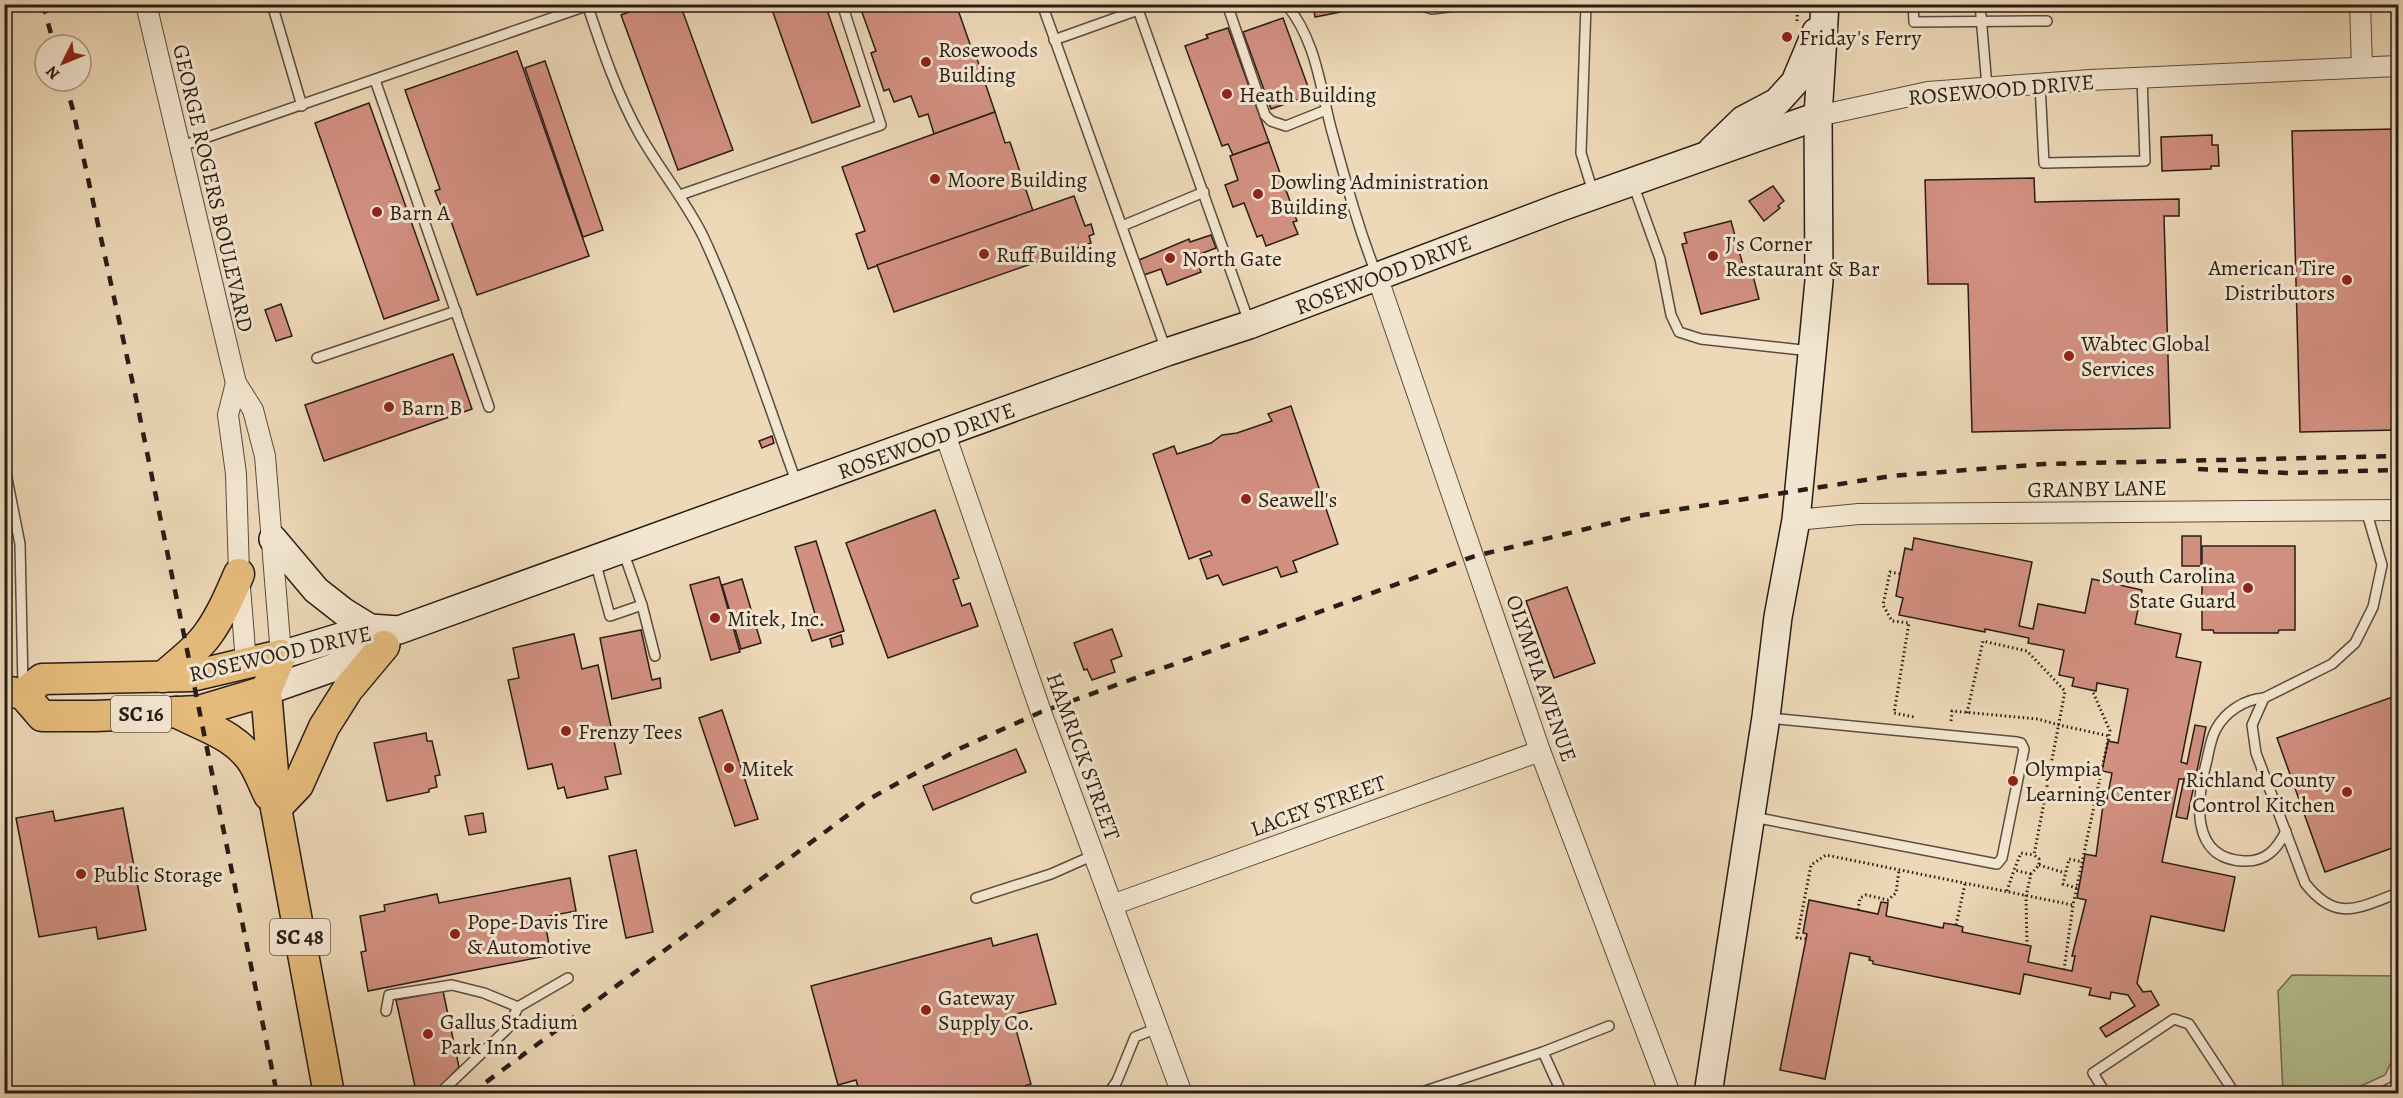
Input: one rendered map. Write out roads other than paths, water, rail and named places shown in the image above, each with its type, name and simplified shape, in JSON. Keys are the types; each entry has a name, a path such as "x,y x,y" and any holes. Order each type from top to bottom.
{"main road":[{"path":"1708,1094 1766,717 1778,617 1796,520 1820,280 1818,116 1826,5"},
{"path":"1707,155 1743,120 1777,102 1795,82 1826,5"},
{"name":"ROSEWOOD DRIVE","path":"384,635 281,655 192,676 42,679 14,692 42,716 96,716 199,711 266,692 384,635 1167,352 1250,325 1632,182 1818,116"},
{"path":"176,712 222,733 236,743 254,763 276,808 298,785 324,727 384,635 344,612 316,590 273,539"},
{"path":"163,677 188,656 207,635 239,574"},
{"path":"266,692 281,655"},
{"path":"246,663 266,692"},
{"name":"SC 48","path":"266,692 276,808 329,1094"}],"street":[{"name":"GEORGE ROGERS BOULEVARD","path":"146,4 236,383 253,411 265,456 281,655"},
{"path":"2360,4 2362,67"},
{"name":"ROSEWOOD DRIVE","path":"1818,116 1928,92 2142,77 2398,66"},
{"name":"OLYMPIA AVENUE","path":"1377,276 1540,751 1670,1094"},
{"name":"GEORGE ROGERS BOULEVARD","path":"236,383 228,415 236,474 239,574 246,663"},
{"name":"HAMRICK STREET","path":"945,434 1041,712 1182,1094"},
{"name":"GRANBY LANE","path":"1796,520 1859,514 2398,510"},
{"name":"LACEY STREET","path":"1112,905 1540,751"}],"lane":[{"path":"272,4 302,106"},
{"path":"680,195 881,125 842,4"},
{"path":"1042,4 1167,352"},
{"path":"1227,4 1265,115 1271,121 1286,126 1326,110"},
{"path":"1286,4 1298,20 1318,66 1326,110 1356,222 1377,276"},
{"path":"1416,4 1432,9 1472,4"},
{"path":"1586,4 1580,142 1583,165 1594,196"},
{"path":"1913,4 1914,22 2047,21"},
{"path":"1980,4 1987,87"},
{"path":"179,147 589,5 605,56 627,112 652,156 680,195 716,265 798,486"},
{"path":"1054,40 1137,8 1250,325"},
{"path":"2040,84 2044,163 2145,161 2142,77"},
{"path":"375,80 489,407"},
{"path":"1632,182 1660,259 1671,315 1679,332 1701,339 1812,351"},
{"path":"1122,226 1204,192"},
{"path":"316,358 456,311"},
{"path":"4,463 20,544 14,692"},
{"path":"2286,831 2279,845 2265,857 2242,861 2226,857 2212,849 2204,838 2200,823 2200,785 2216,728 2241,704 2252,699 2264,698 2332,664 2355,643 2373,607 2382,565 2366,510"},
{"path":"622,548 642,605 655,656"},
{"path":"595,558 609,616 642,605"},
{"path":"2264,698 2252,724 2256,753 2305,883 2317,899 2335,907 2354,909 2398,893"},
{"path":"1750,817 1997,864 2002,858 2023,746 2013,741 1766,717"},
{"path":"976,898 1051,874 1094,855"},
{"path":"439,1094 508,1028 518,1007 568,978"},
{"path":"386,1011 389,995 452,985 484,993 518,1007"},
{"path":"2106,1094 2093,1073 2174,1019 2189,1024 2235,1094"},
{"path":"1416,1094 1543,1052 1609,1026"},
{"path":"1108,1094 1117,1081 1135,1037 1157,1028"},
{"path":"1543,1052 1562,1094"},
{"path":"2379,1094 2398,1084"}],"railway":[{"path":"43,4 51,33"},
{"path":"68,93 136,398 277,1094"},
{"path":"470,1094 871,798 961,748 1041,712 1475,556 1643,515 1891,476 2044,464 2398,456"},
{"path":"2198,469 2287,473 2398,470"}],"place":[{"name":"Friday's Ferry","path":"1787,37"},
{"name":"Rosewoods Building","path":"926,62"},
{"name":"Heath Building","path":"1227,94"},
{"name":"Moore Building","path":"935,179"},
{"name":"Dowling Administration Building","path":"1258,194"},
{"name":"Barn A","path":"377,212"},
{"name":"Ruff Building","path":"984,254"},
{"name":"J's Corner Restaurant & Bar","path":"1713,256"},
{"name":"North Gate","path":"1170,258"},
{"name":"American Tire Distributors","path":"2347,280"},
{"name":"Wabtec Global Services","path":"2069,356"},
{"name":"Barn B","path":"389,407"},
{"name":"Seawell's","path":"1246,499"},
{"name":"South Carolina State Guard","path":"2248,588"},
{"name":"Mitek, Inc.","path":"715,618"},
{"name":"Frenzy Tees","path":"566,731"},
{"name":"Mitek","path":"729,768"},
{"name":"Olympia Learning Center","path":"2013,781"},
{"name":"Richland County Control Kitchen","path":"2347,792"},
{"name":"Public Storage","path":"81,874"},
{"name":"Pope-Davis Tire & Automotive","path":"455,934"},
{"name":"Gateway Supply Co.","path":"926,1010"},
{"name":"Gallus Stadium Park Inn","path":"428,1034"}]}
